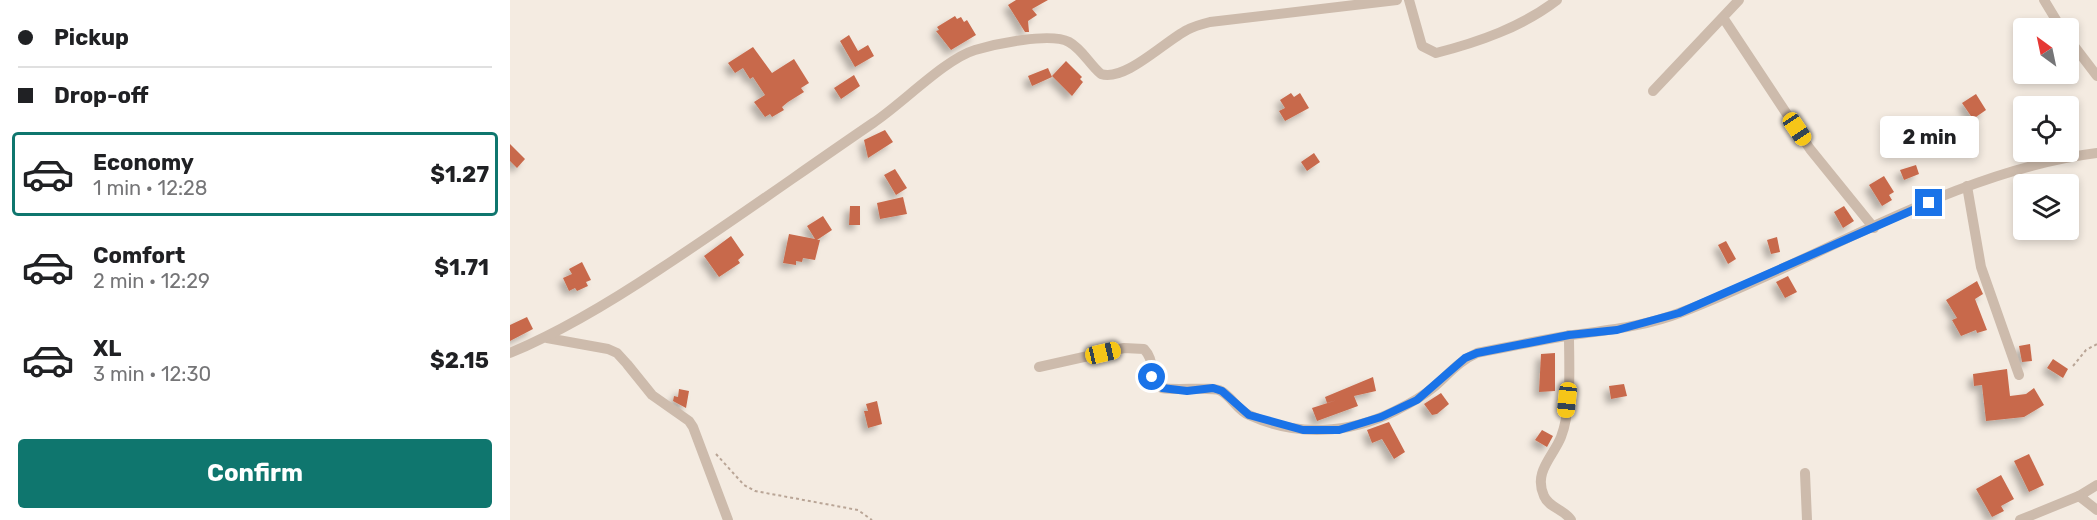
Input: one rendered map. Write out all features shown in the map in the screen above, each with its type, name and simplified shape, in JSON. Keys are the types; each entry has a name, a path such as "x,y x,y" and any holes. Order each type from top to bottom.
{"street":[{"path":"510,353 547,338 711,236 873,123 944,67 965,54 1008,44 1052,39 1068,42 1101,74 1113,75 1138,64 1189,29 1210,22 1397,0"},
{"path":"1409,0 1422,46 1427,51 1436,53 1497,34 1522,23 1557,0"},
{"path":"1653,91 1724,19 1739,0"},
{"path":"2044,0 2055,18"},
{"path":"1724,19 1810,149 1874,228"},
{"path":"2079,52 2097,76"},
{"path":"1039,367 1124,348 1144,349 1151,360 1152,377 1162,388 1187,391 1213,388 1222,391 1249,415 1303,430 1339,430 1392,412 1417,400 1465,358 1477,353 1569,335 1617,330 1679,313 1967,186 2035,164 2097,153"},
{"path":"1967,186 1981,267 2019,375"},
{"path":"1569,335 1564,424 1554,450 1542,468 1541,486 1547,501 1571,520"},
{"path":"547,338 608,349 616,353 643,387 688,422 696,433 728,520"},
{"path":"1805,473 1807,520"},
{"path":"2020,520 2079,496 2097,485"},
{"path":"2079,496 2097,510"}],"path":[{"path":"2073,366 2085,350 2097,344"},
{"path":"715,453 736,478 755,491 858,510 872,520"}],"building":[{"path":"1016,0 1048,0 1032,9 1037,15 1028,21 1029,32 1025,32 1008,5"},
{"path":"955,16 957,19 961,17 964,22 967,20 976,35 951,50 936,31 939,30 937,27"},
{"path":"849,35 858,51 868,45 874,56 855,67 840,41"},
{"path":"753,47 772,73 794,59 809,83 801,88 804,92 788,102 782,107 784,110 772,117 770,114 765,117 754,102 765,95 753,77 750,79 743,68 735,73 728,63"},
{"path":"1066,61 1082,77 1080,79 1083,82 1072,96 1052,76"},
{"path":"1048,68 1052,77 1032,86 1028,76"},
{"path":"854,75 860,86 841,99 834,88"},
{"path":"1291,93 1294,97 1300,93 1309,108 1285,121 1279,111 1285,108 1280,100"},
{"path":"1976,94 1986,110 1973,119 1962,103"},
{"path":"1923,128 1929,137 1914,148 1907,138"},
{"path":"885,130 893,142 868,158 864,140"},
{"path":"510,144 525,159 517,168 510,161"},
{"path":"1314,153 1320,162 1307,171 1301,162"},
{"path":"1916,165 1919,174 1904,180 1900,170"},
{"path":"895,169 907,188 896,195 884,175"},
{"path":"1884,176 1894,192 1889,195 1892,200 1882,206 1869,185"},
{"path":"903,197 907,214 880,219 877,203"},
{"path":"850,206 860,206 860,225 849,225"},
{"path":"1844,206 1854,221 1843,228 1834,212"},
{"path":"823,216 832,230 817,240 820,240 815,260 803,258 802,262 796,261 796,265 783,263 789,234 815,239 807,226"},
{"path":"731,236 744,255 738,260 740,263 719,277 704,256"},
{"path":"1777,237 1780,252 1771,254 1767,240"},
{"path":"1726,241 1736,259 1728,264 1718,245"},
{"path":"582,262 591,280 586,282 588,286 577,291 575,288 569,291 563,278 572,274 569,269"},
{"path":"1788,276 1797,292 1785,298 1776,282"},
{"path":"1977,281 1983,294 1975,299 1987,330 1977,333 1976,330 1961,336 1952,320 1957,318 1946,300"},
{"path":"527,317 533,329 510,341 510,325"},
{"path":"2030,344 2032,361 2022,362 2019,346"},
{"path":"1555,353 1555,391 1539,392 1541,354"},
{"path":"2053,359 2068,369 2063,378 2047,368"},
{"path":"2007,369 2010,396 2026,394 2034,388 2044,405 2024,417 1986,421 1982,385 1974,386 1973,374"},
{"path":"1373,377 1376,391 1354,396 1358,406 1317,421 1312,408 1337,400 1327,403 1325,397"},
{"path":"1624,384 1627,396 1611,399 1609,386"},
{"path":"679,389 689,391 686,408 673,401 674,396 678,397"},
{"path":"1441,393 1449,404 1437,414 1432,415 1424,404"},
{"path":"877,401 882,424 868,428 864,411 868,411 866,404"},
{"path":"1389,422 1405,452 1394,459 1382,439 1372,443 1367,430"},
{"path":"1542,430 1553,436 1547,447 1535,440"},
{"path":"2029,454 2044,485 2029,492 2014,461"},
{"path":"2001,475 2014,499 2001,506 2004,511 1992,517 1976,489"}],"route":[{"path":"1152,377 1162,388 1175,391 1200,391 1213,388 1222,391 1238,408 1249,415 1282,425 1318,432 1339,430 1369,422 1417,400 1465,358 1477,353 1569,335 1617,330 1679,313 1743,287 1929,203"}]}
